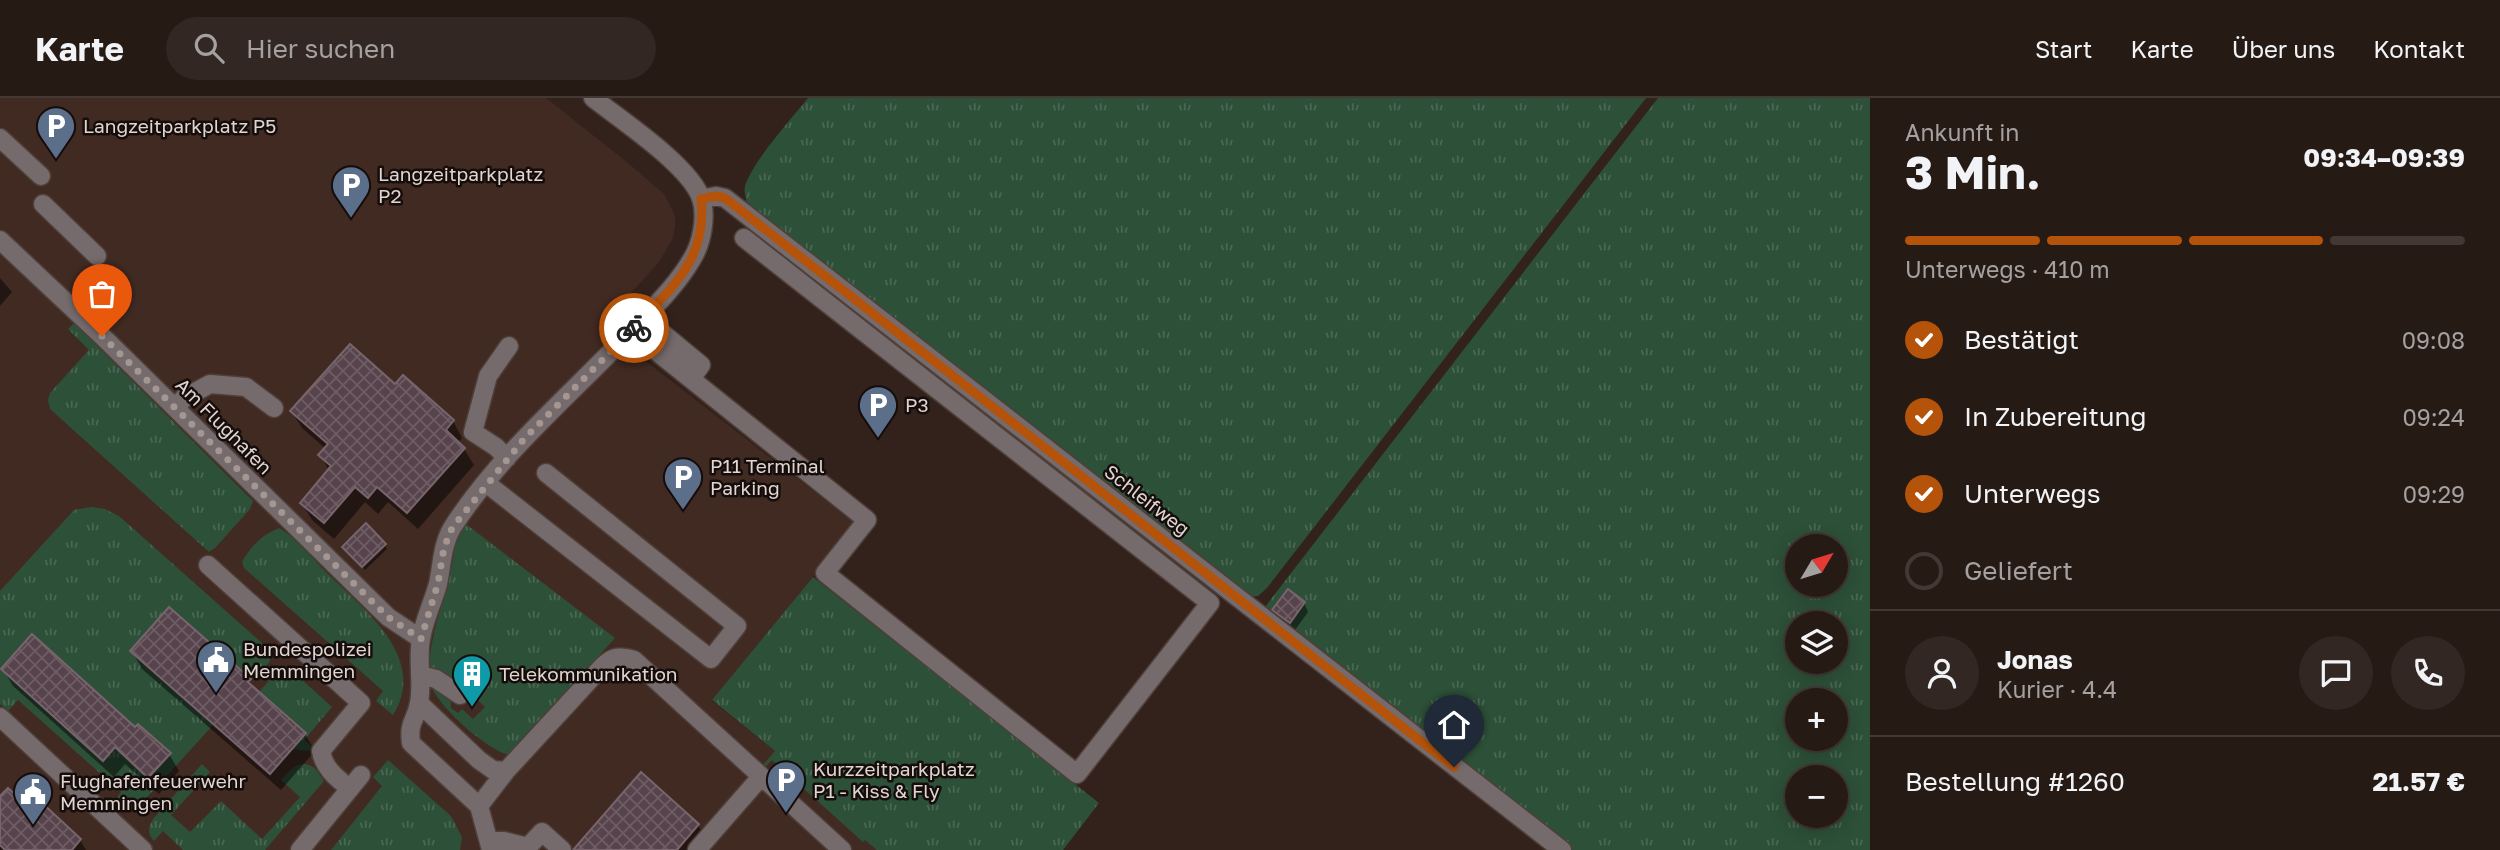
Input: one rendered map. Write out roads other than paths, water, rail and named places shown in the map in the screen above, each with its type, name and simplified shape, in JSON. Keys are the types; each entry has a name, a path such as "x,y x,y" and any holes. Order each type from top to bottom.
{"street":[{"path":"562,850 542,832 528,847 504,841 488,847 479,806 411,743 409,729 419,704 421,639 438,583 447,538 486,483 545,417 644,318 692,260 698,246 702,228 701,199 689,178 593,98"},
{"path":"0,138 41,176"},
{"name":"Schleifweg","path":"701,199 716,196 725,198 1562,850"},
{"path":"43,204 97,256"},
{"path":"644,318 696,372 867,520 825,573 1077,774 1210,603 744,238"},
{"name":"Am Flughafen","path":"0,240 176,407 388,617 421,639"},
{"path":"631,331 696,372"},
{"path":"508,458 473,432 488,376 509,346"},
{"path":"176,407 184,398 211,384 246,387 274,408"},
{"path":"486,483 711,659 737,625 546,473"},
{"path":"208,565 361,703 321,751 329,771 355,782 300,850"},
{"path":"479,806 506,771 610,659 617,656 634,660 760,778 842,850"},
{"path":"420,675 436,679 460,695"},
{"path":"419,704 479,760 493,770 506,771"},
{"path":"0,717 143,850"},
{"path":"697,850 760,778"}],"place":[{"name":"Langzeitparkplatz P5","path":"56,160"},
{"name":"Langzeitparkplatz P2","path":"351,219"},
{"name":"P3","path":"878,439"},
{"name":"P11 Terminal Parking","path":"683,511"},
{"name":"Bundespolizei Memmingen","path":"216,694"},
{"name":"Telekommunikation","path":"472,708"},
{"name":"Kurzzeitparkplatz P1 - Kiss & Fly","path":"786,814"},
{"name":"Flughafenfeuerwehr Memmingen","path":"33,826"}]}
